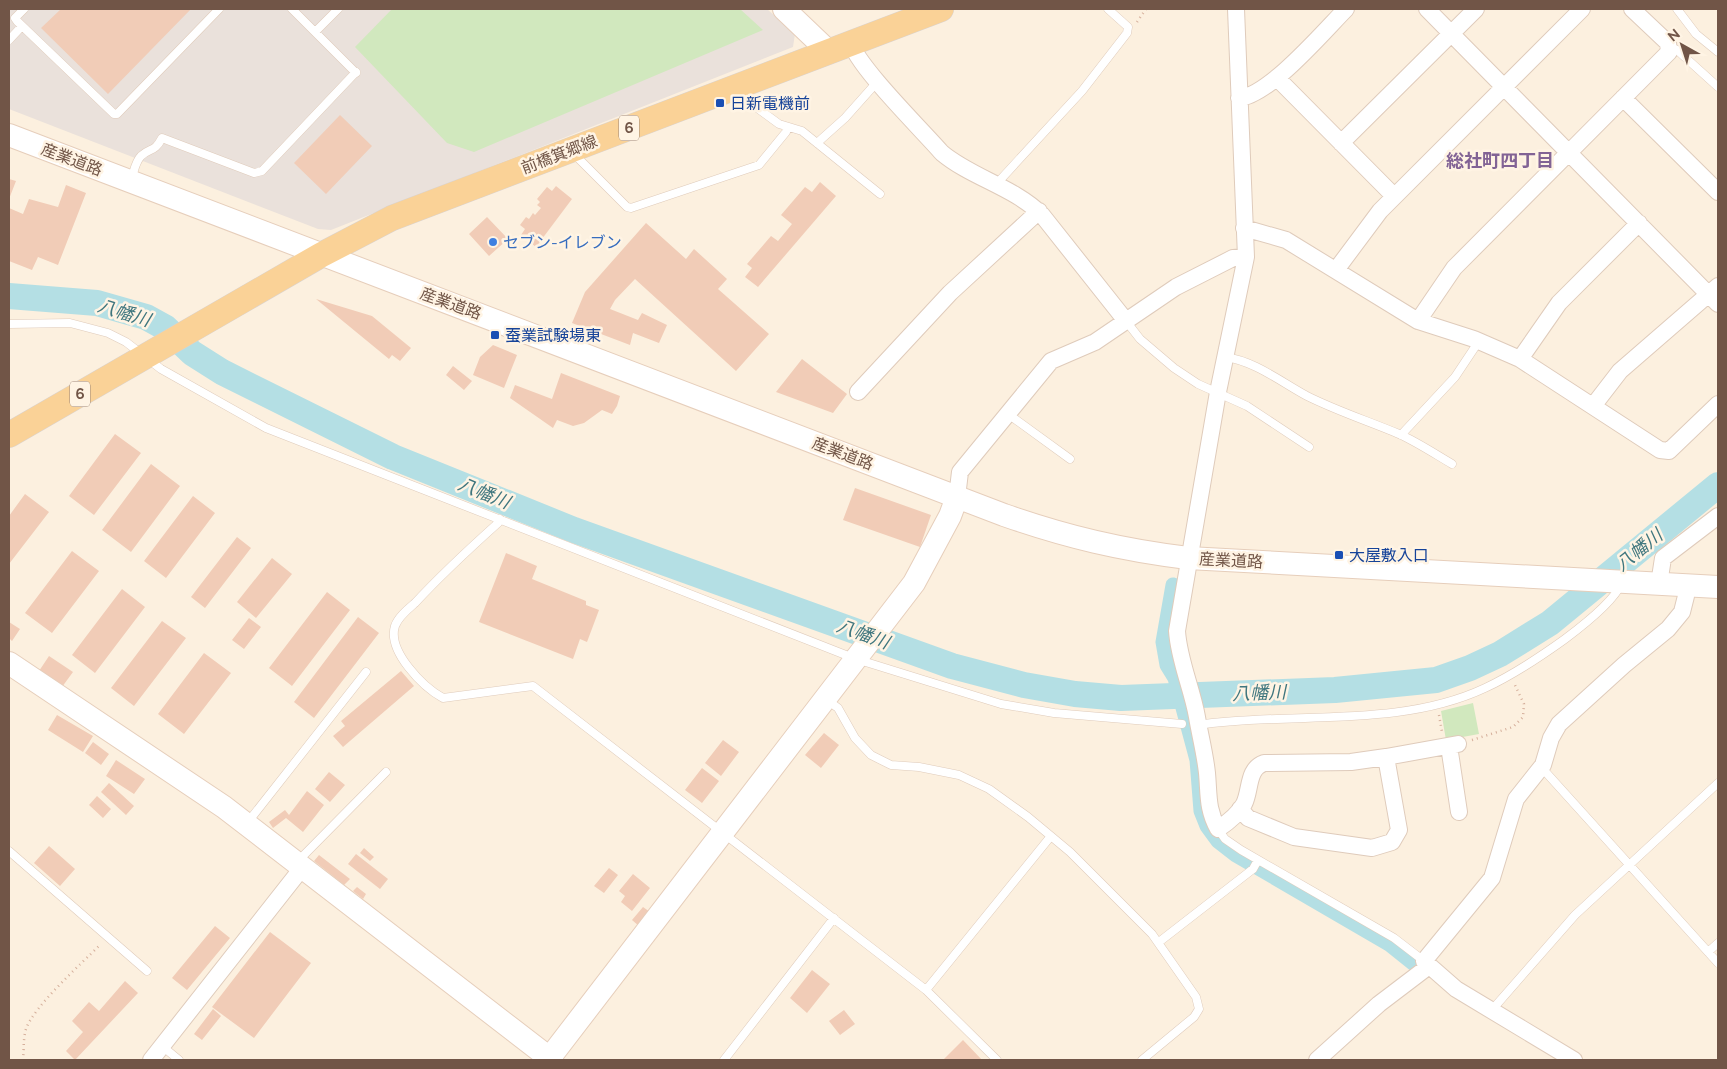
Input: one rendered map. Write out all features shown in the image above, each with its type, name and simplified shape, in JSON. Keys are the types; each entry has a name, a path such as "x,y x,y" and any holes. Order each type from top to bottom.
{"main road":[{"name":"前橋箕郷線","path":"147,355 321,255 392,218 940,9"},
{"name":"6","path":"9,435 147,355"}],"street":[{"path":"784,9 828,51"},
{"path":"1236,9 1246,257 1218,392 1188,558 1177,631 1178,649 1187,678 1192,722 1207,773 1209,811 1218,829 1245,802 1253,770 1260,764 1350,762 1450,745 1459,812"},
{"path":"1239,98 1252,95 1276,78 1346,9"},
{"path":"1427,9 1639,223 1715,294 1620,371 1593,406"},
{"path":"1342,143 1476,9"},
{"path":"1336,270 1372,220 1394,196 1582,9"},
{"path":"1418,321 1450,272 1666,55 1670,47 1632,9"},
{"path":"851,42 855,52 878,81 942,152 955,162 1039,211 1126,321"},
{"path":"1276,78 1394,196"},
{"path":"1623,98 1718,192"},
{"name":"産業道路","path":"9,135 321,255 519,328 1004,515 1077,538 1131,550 1188,558 1718,587"},
{"path":"858,392 950,293 1039,211"},
{"path":"1520,359 1559,303 1639,223"},
{"path":"1244,228 1279,237 1418,321 1479,341 1520,359 1660,450 1669,451 1718,404"},
{"path":"13,669 196,787 549,1060 826,699 924,567 950,516 957,497 960,472 1051,361 1094,342 1176,286 1233,258 1246,257"},
{"path":"1659,584 1664,558 1718,516"},
{"path":"1317,1060 1426,963 1492,878 1516,799 1542,768 1559,724 1624,665 1668,629 1682,612 1686,596 1686,585"},
{"path":"1240,809 1248,818 1294,837 1372,848 1392,842 1399,830 1386,757"},
{"path":"151,1060 299,865"},
{"path":"1426,963 1456,989 1574,1060"}],"lane":[{"path":"24,9 16,18 22,26 114,114 117,114 219,9"},
{"path":"130,182 138,159 143,154 154,151 162,138 254,173 262,171 356,72 292,9"},
{"path":"315,32 338,9"},
{"path":"998,186 1001,179 1082,92 1127,33 1128,27 1108,9"},
{"path":"1677,9 1696,34 1718,52"},
{"path":"9,40 22,26"},
{"path":"1670,47 1677,50 1718,87"},
{"path":"817,143 845,118 878,81"},
{"path":"737,86 741,96 771,119 787,127 798,129 880,194"},
{"path":"572,149 576,157 627,208 631,208 759,165 786,132 787,127"},
{"path":"1126,321 1140,339 1174,368 1198,384 1247,406 1309,447"},
{"path":"9,333 9,324 70,323 97,329 126,342 147,355 161,369 266,428 858,656 1001,704 1054,713 1192,722 1383,714 1438,704 1485,688 1533,661 1577,630 1612,599 1622,582"},
{"path":"1401,435 1455,377 1479,341"},
{"path":"1225,357 1236,358 1270,374 1307,396 1359,420 1401,435 1452,464"},
{"path":"1008,414 1070,459"},
{"path":"500,519 498,523 448,567 396,623 394,641 401,656 424,684 443,698 534,686 926,990 997,1060"},
{"path":"246,824 366,672"},
{"path":"826,699 838,708 855,738 870,754 891,764 944,770 959,774 1007,801 1052,836 1159,942 1196,997 1199,1009 1194,1017 1142,1060"},
{"path":"1542,768 1718,963"},
{"path":"299,865 386,772"},
{"path":"1491,1011 1575,915 1718,783"},
{"path":"1218,829 1225,839 1394,938 1426,963"},
{"path":"926,990 1052,836"},
{"path":"9,850 147,971"},
{"path":"1159,942 1253,870 1258,860"},
{"path":"724,1060 834,918"},
{"path":"1708,952 1718,942"},
{"path":"162,1046 179,1060"}],"path":[{"path":"1128,27 1135,24 1146,9"},
{"path":"1438,704 1450,745 1514,727 1523,717 1524,704 1511,673"},
{"path":"24,1060 26,1030 33,1018 107,937"}],"shaded area":[{"path":"9,9 767,9 795,34 793,47 331,230 318,229 9,109"}],"green space":[{"path":"392,9 740,9 763,30 474,152 447,143 355,47"},
{"path":"1473,703 1479,734 1446,740 1441,711"}],"building":[{"path":"61,9 191,9 108,94 41,28"},
{"path":"340,115 372,146 326,194 294,163"},
{"path":"9,179 16,181 9,199"},
{"path":"820,182 836,196 758,287 745,277 752,268 747,264 771,236 778,241 792,224 781,215 805,187 812,192"},
{"path":"66,185 86,193 58,265 38,257 32,270 9,261 9,208 23,214 29,199 58,207"},
{"path":"556,186 572,199 536,247 521,235 525,229 520,225 526,217 529,219 533,213 535,215 541,208 537,205 540,202 537,199 547,187 552,191"},
{"path":"487,217 508,239 489,256 469,234"},
{"path":"646,223 686,259 694,249 727,279 718,289 769,334 736,371 635,279 615,300 610,309 638,320 642,313 667,325 659,343 633,333 630,345 572,323 585,292"},
{"path":"316,299 372,316 411,348 400,361 392,355 389,359"},
{"path":"493,345 517,355 504,388 473,375 480,357"},
{"path":"802,359 847,394 833,413 776,392"},
{"path":"453,366 472,381 464,390 446,375"},
{"path":"561,373 620,396 612,414 602,410 584,423 573,426 557,420 553,428 510,398 515,385 552,399"},
{"path":"115,434 141,453 94,515 69,496"},
{"path":"151,464 180,486 131,552 102,530"},
{"path":"855,488 931,515 920,547 843,520"},
{"path":"25,494 49,512 9,564 9,516"},
{"path":"193,496 215,513 166,578 144,561"},
{"path":"237,537 251,548 205,608 191,597"},
{"path":"72,551 99,571 52,633 25,613"},
{"path":"506,553 537,566 532,579 586,601 586,605 599,610 587,642 580,639 573,659 479,622"},
{"path":"272,558 292,574 256,618 237,602"},
{"path":"122,589 145,607 95,673 72,655"},
{"path":"327,592 350,610 292,686 269,668"},
{"path":"358,617 379,633 314,718 294,702"},
{"path":"249,618 261,627 244,649 232,640"},
{"path":"162,621 186,638 134,706 111,688"},
{"path":"9,622 20,629 12,641 9,638"},
{"path":"204,653 231,673 184,734 158,714"},
{"path":"49,656 73,672 62,687 39,671"},
{"path":"401,671 414,686 343,747 333,736 345,726 341,721"},
{"path":"57,715 93,736 83,752 48,730"},
{"path":"824,733 839,745 821,768 805,755"},
{"path":"723,740 739,752 721,776 705,763"},
{"path":"93,742 109,754 101,765 85,753"},
{"path":"116,760 145,779 134,794 106,776"},
{"path":"702,768 719,781 702,803 685,790"},
{"path":"329,772 345,785 330,802 315,789"},
{"path":"109,783 134,806 126,815 101,792"},
{"path":"307,791 324,805 303,832 286,818 273,828 269,822 285,810 289,815"},
{"path":"97,796 111,809 103,818 89,805"},
{"path":"49,846 75,869 60,886 34,863"},
{"path":"364,848 374,857 370,861 360,853"},
{"path":"356,854 388,879 380,889 348,864"},
{"path":"319,855 350,879 344,885 314,861"},
{"path":"609,868 618,875 604,893 594,886"},
{"path":"633,874 650,888 632,911 621,902 625,896 619,891"},
{"path":"357,887 366,894 363,899 353,891"},
{"path":"643,907 650,912 639,926 632,920"},
{"path":"215,926 230,938 187,990 172,978"},
{"path":"270,932 311,963 254,1038 212,1007"},
{"path":"812,970 830,984 807,1013 790,998"},
{"path":"125,981 138,993 75,1060 66,1051 83,1032 72,1021 89,1002 99,1011"},
{"path":"213,1009 221,1016 202,1040 194,1034"},
{"path":"844,1010 855,1024 840,1035 829,1021"},
{"path":"963,1040 982,1060 943,1060"}],"waterway":[{"name":"八幡川","path":"9,296 97,303 146,317 166,328 192,353 222,372 393,457 574,530 952,666 1024,685 1075,694 1121,698 1335,690 1436,680 1470,668 1500,654 1550,623 1718,485"},
{"path":"1173,585 1163,642 1167,665 1175,678 1197,760 1201,811 1207,826 1218,841 1236,855 1389,944 1414,964"}],"place":[{"name":"日新電機前","path":"720,103"},
{"name":"セブン-イレブン","path":"493,242"},
{"name":"蚕業試験場東","path":"495,335"},
{"name":"大屋敷入口","path":"1339,555"}],"district":[{"name":"総社町四丁目","path":"1500,161"}]}
